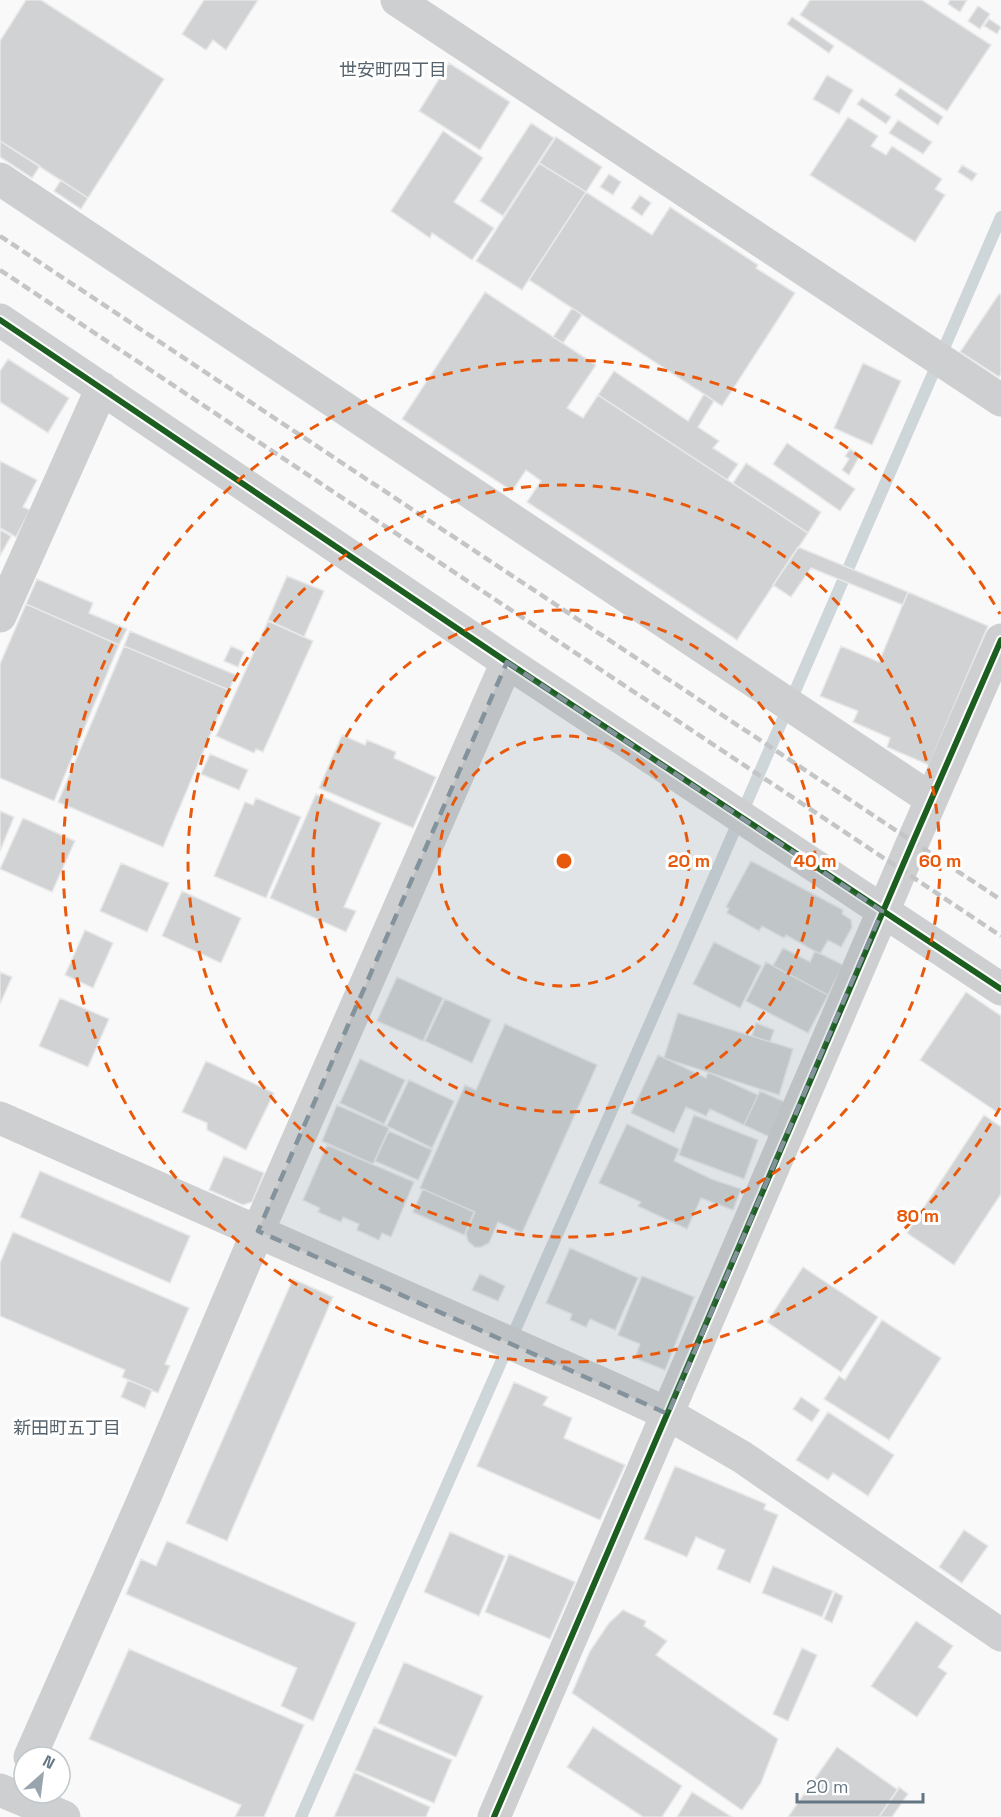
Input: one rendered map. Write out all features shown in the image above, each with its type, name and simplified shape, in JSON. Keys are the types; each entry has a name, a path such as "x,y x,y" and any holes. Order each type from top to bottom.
{"street":[{"path":"397,0 1001,400"},
{"path":"0,179 931,799"},
{"path":"0,320 507,662 1001,989"},
{"path":"0,616 102,388"},
{"path":"494,1817 882,911 1001,640"},
{"path":"35,1745 507,662"},
{"path":"0,1118 668,1414 742,1457 1001,1635"},
{"path":"10,1793 64,1817"}],"highlighted area":[{"path":"507,662 882,911 668,1414 258,1231"}],"building":[{"path":"26,0 41,0 164,79 88,198 0,141 0,41"},
{"path":"204,0 258,0 226,50 213,40 206,50 182,34"},
{"path":"810,0 922,0 991,45 947,111 800,15"},
{"path":"950,0 967,0 960,12 948,4"},
{"path":"978,6 990,14 980,29 968,21"},
{"path":"792,17 834,46 829,53 787,24"},
{"path":"989,19 1001,27 997,34 984,26"},
{"path":"449,63 510,102 480,150 419,111"},
{"path":"827,75 853,90 839,114 813,99"},
{"path":"900,88 943,117 938,125 895,95"},
{"path":"862,98 891,117 886,124 857,104"},
{"path":"848,117 878,136 871,146 886,155 892,146 942,179 935,189 945,195 915,242 810,175"},
{"path":"898,120 932,142 923,154 889,133"},
{"path":"531,123 554,138 503,216 480,201"},
{"path":"443,131 483,158 454,202 494,228 472,260 432,233 430,238 391,211"},
{"path":"556,137 602,167 586,192 539,163"},
{"path":"0,141 40,166 32,178 0,157"},
{"path":"539,163 586,192 522,290 476,261"},
{"path":"962,165 977,174 972,181 958,172"},
{"path":"609,174 621,182 613,195 600,187"},
{"path":"61,180 88,198 81,209 54,191"},
{"path":"586,192 652,235 670,207 758,265 756,268 795,293 722,406 529,280"},
{"path":"640,195 651,203 642,216 631,208"},
{"path":"485,292 596,365 567,408 583,418 598,395 808,533 737,640 527,502 541,481 526,470 512,491 402,419"},
{"path":"999,294 1001,295 1001,374 999,377 960,352"},
{"path":"572,308 582,315 563,343 553,337"},
{"path":"8,359 69,398 48,433 0,402 0,371"},
{"path":"863,363 901,381 872,445 834,428"},
{"path":"614,371 688,421 704,394 714,401 698,427 719,441 713,448 738,464 727,480 598,395"},
{"path":"787,443 855,489 840,511 773,464"},
{"path":"850,449 860,455 849,475 842,470 849,459 845,456"},
{"path":"0,461 37,480 23,507 30,510 16,537 0,528"},
{"path":"746,463 821,512 808,533 733,483"},
{"path":"0,530 11,536 0,556"},
{"path":"798,547 908,592 903,605 811,568 791,597 773,585"},
{"path":"287,576 324,591 304,637 268,620"},
{"path":"37,579 93,603 89,613 127,629 119,645 26,604"},
{"path":"908,592 988,626 929,765 887,747 890,738 853,722 858,711 820,696 841,646 879,662"},
{"path":"26,604 119,645 54,801 0,778 0,664"},
{"path":"268,621 313,641 263,752 256,749 254,753 216,736"},
{"path":"130,631 236,675 229,690 124,646"},
{"path":"124,646 229,690 163,847 58,802"},
{"path":"231,646 244,652 238,667 224,661"},
{"path":"342,735 365,745 367,740 396,752 394,758 436,777 413,828 319,788"},
{"path":"210,754 248,770 239,790 201,774"},
{"path":"316,794 381,823 344,907 356,911 346,932 270,898"},
{"path":"256,798 301,817 266,898 214,876 245,802 253,805"},
{"path":"0,811 14,817 0,851"},
{"path":"23,818 75,841 52,892 0,869"},
{"path":"751,861 843,910 842,914 851,920 852,927 841,947 828,940 820,954 786,935 784,938 762,926 759,931 727,913 729,908 726,907"},
{"path":"121,863 169,883 147,932 100,911"},
{"path":"182,891 241,918 221,963 162,936"},
{"path":"85,930 113,943 93,988 65,975"},
{"path":"714,942 761,966 740,1008 693,984"},
{"path":"783,948 810,962 815,951 843,965 828,995 773,966"},
{"path":"766,962 828,995 808,1033 746,1001"},
{"path":"0,972 12,977 0,1004"},
{"path":"397,977 443,998 423,1041 377,1021"},
{"path":"966,992 1001,1016 1001,1106 997,1112 920,1060"},
{"path":"60,998 109,1019 88,1067 39,1046"},
{"path":"445,999 491,1020 472,1063 425,1041"},
{"path":"678,1013 793,1049 779,1095 664,1058"},
{"path":"756,1023 774,1030 770,1042 752,1036"},
{"path":"505,1024 597,1065 522,1233 498,1222 489,1243 475,1247 468,1241 466,1233 475,1212 420,1188 465,1085 476,1090"},
{"path":"658,1055 706,1078 708,1072 758,1095 744,1125 710,1109 706,1116 686,1107 674,1133 631,1113"},
{"path":"360,1059 405,1080 384,1124 340,1103"},
{"path":"206,1061 274,1093 246,1150 207,1130 207,1123 182,1112"},
{"path":"409,1080 454,1101 432,1148 387,1126"},
{"path":"760,1091 787,1103 772,1138 744,1125"},
{"path":"337,1105 389,1128 373,1164 322,1141"},
{"path":"694,1115 758,1140 744,1179 679,1155"},
{"path":"984,1115 1001,1127 1001,1194 954,1265 907,1233"},
{"path":"627,1124 679,1149 674,1161 711,1179 741,1189 733,1210 701,1198 687,1229 638,1206 641,1202 599,1183"},
{"path":"389,1131 432,1150 418,1180 375,1161"},
{"path":"327,1145 414,1182 391,1237 382,1233 379,1240 357,1230 359,1224 343,1217 341,1222 318,1212 320,1208 303,1200"},
{"path":"224,1156 264,1173 252,1202 243,1205 209,1190"},
{"path":"40,1171 190,1236 170,1283 20,1217"},
{"path":"423,1189 474,1212 464,1235 413,1212"},
{"path":"13,1232 189,1308 165,1364 170,1366 158,1393 122,1377 125,1370 0,1316 0,1263"},
{"path":"570,1248 638,1278 615,1330 590,1319 586,1327 570,1320 572,1314 546,1303"},
{"path":"803,1267 878,1317 841,1372 767,1322"},
{"path":"480,1274 505,1286 498,1301 472,1290"},
{"path":"642,1276 694,1297 665,1370 635,1358 640,1344 618,1335"},
{"path":"293,1279 333,1297 227,1541 186,1523"},
{"path":"882,1320 941,1358 889,1440 824,1399 839,1376 845,1380"},
{"path":"128,1380 152,1390 145,1408 121,1397"},
{"path":"514,1382 548,1397 543,1405 572,1418 564,1438 625,1465 600,1520 477,1466"},
{"path":"801,1397 820,1410 812,1422 793,1409"},
{"path":"828,1412 894,1455 868,1496 833,1473 828,1480 796,1460"},
{"path":"675,1466 766,1504 764,1509 778,1515 750,1583 717,1569 725,1550 696,1537 687,1557 644,1539"},
{"path":"964,1530 988,1546 962,1583 939,1567"},
{"path":"450,1532 505,1556 479,1616 424,1592"},
{"path":"167,1541 356,1623 313,1721 281,1706 297,1668 126,1594 141,1559 156,1566"},
{"path":"509,1554 575,1582 550,1639 485,1612"},
{"path":"773,1566 833,1591 822,1617 762,1593"},
{"path":"835,1592 843,1596 832,1623 824,1619"},
{"path":"623,1610 646,1621 644,1626 667,1641 656,1655 778,1739 761,1783 742,1810 572,1693 590,1651 609,1623"},
{"path":"916,1621 953,1646 938,1667 947,1673 917,1717 871,1686"},
{"path":"802,1648 817,1655 788,1721 773,1714"},
{"path":"129,1649 304,1725 264,1817 235,1817 241,1805 89,1739"},
{"path":"404,1662 483,1696 456,1757 378,1723"},
{"path":"374,1727 452,1760 434,1803 355,1770"},
{"path":"593,1727 682,1786 662,1817 643,1817 567,1767"},
{"path":"837,1747 898,1790 879,1817 788,1817"},
{"path":"354,1772 430,1807 426,1817 334,1817"},
{"path":"899,1787 908,1794 892,1817 879,1817"},
{"path":"692,1792 732,1817 677,1817"}],"waterway":[{"path":"301,1817 709,889 1001,217"}],"railway":[{"path":"0,236 1001,900"},
{"path":"0,270 1001,936"}],"cycle path":[{"path":"0,320 507,662 1001,989"},
{"path":"494,1817 1001,640"}],"district":[{"name":"世安町四丁目","path":"393,70"},
{"name":"新田町五丁目","path":"67,1428"}]}
